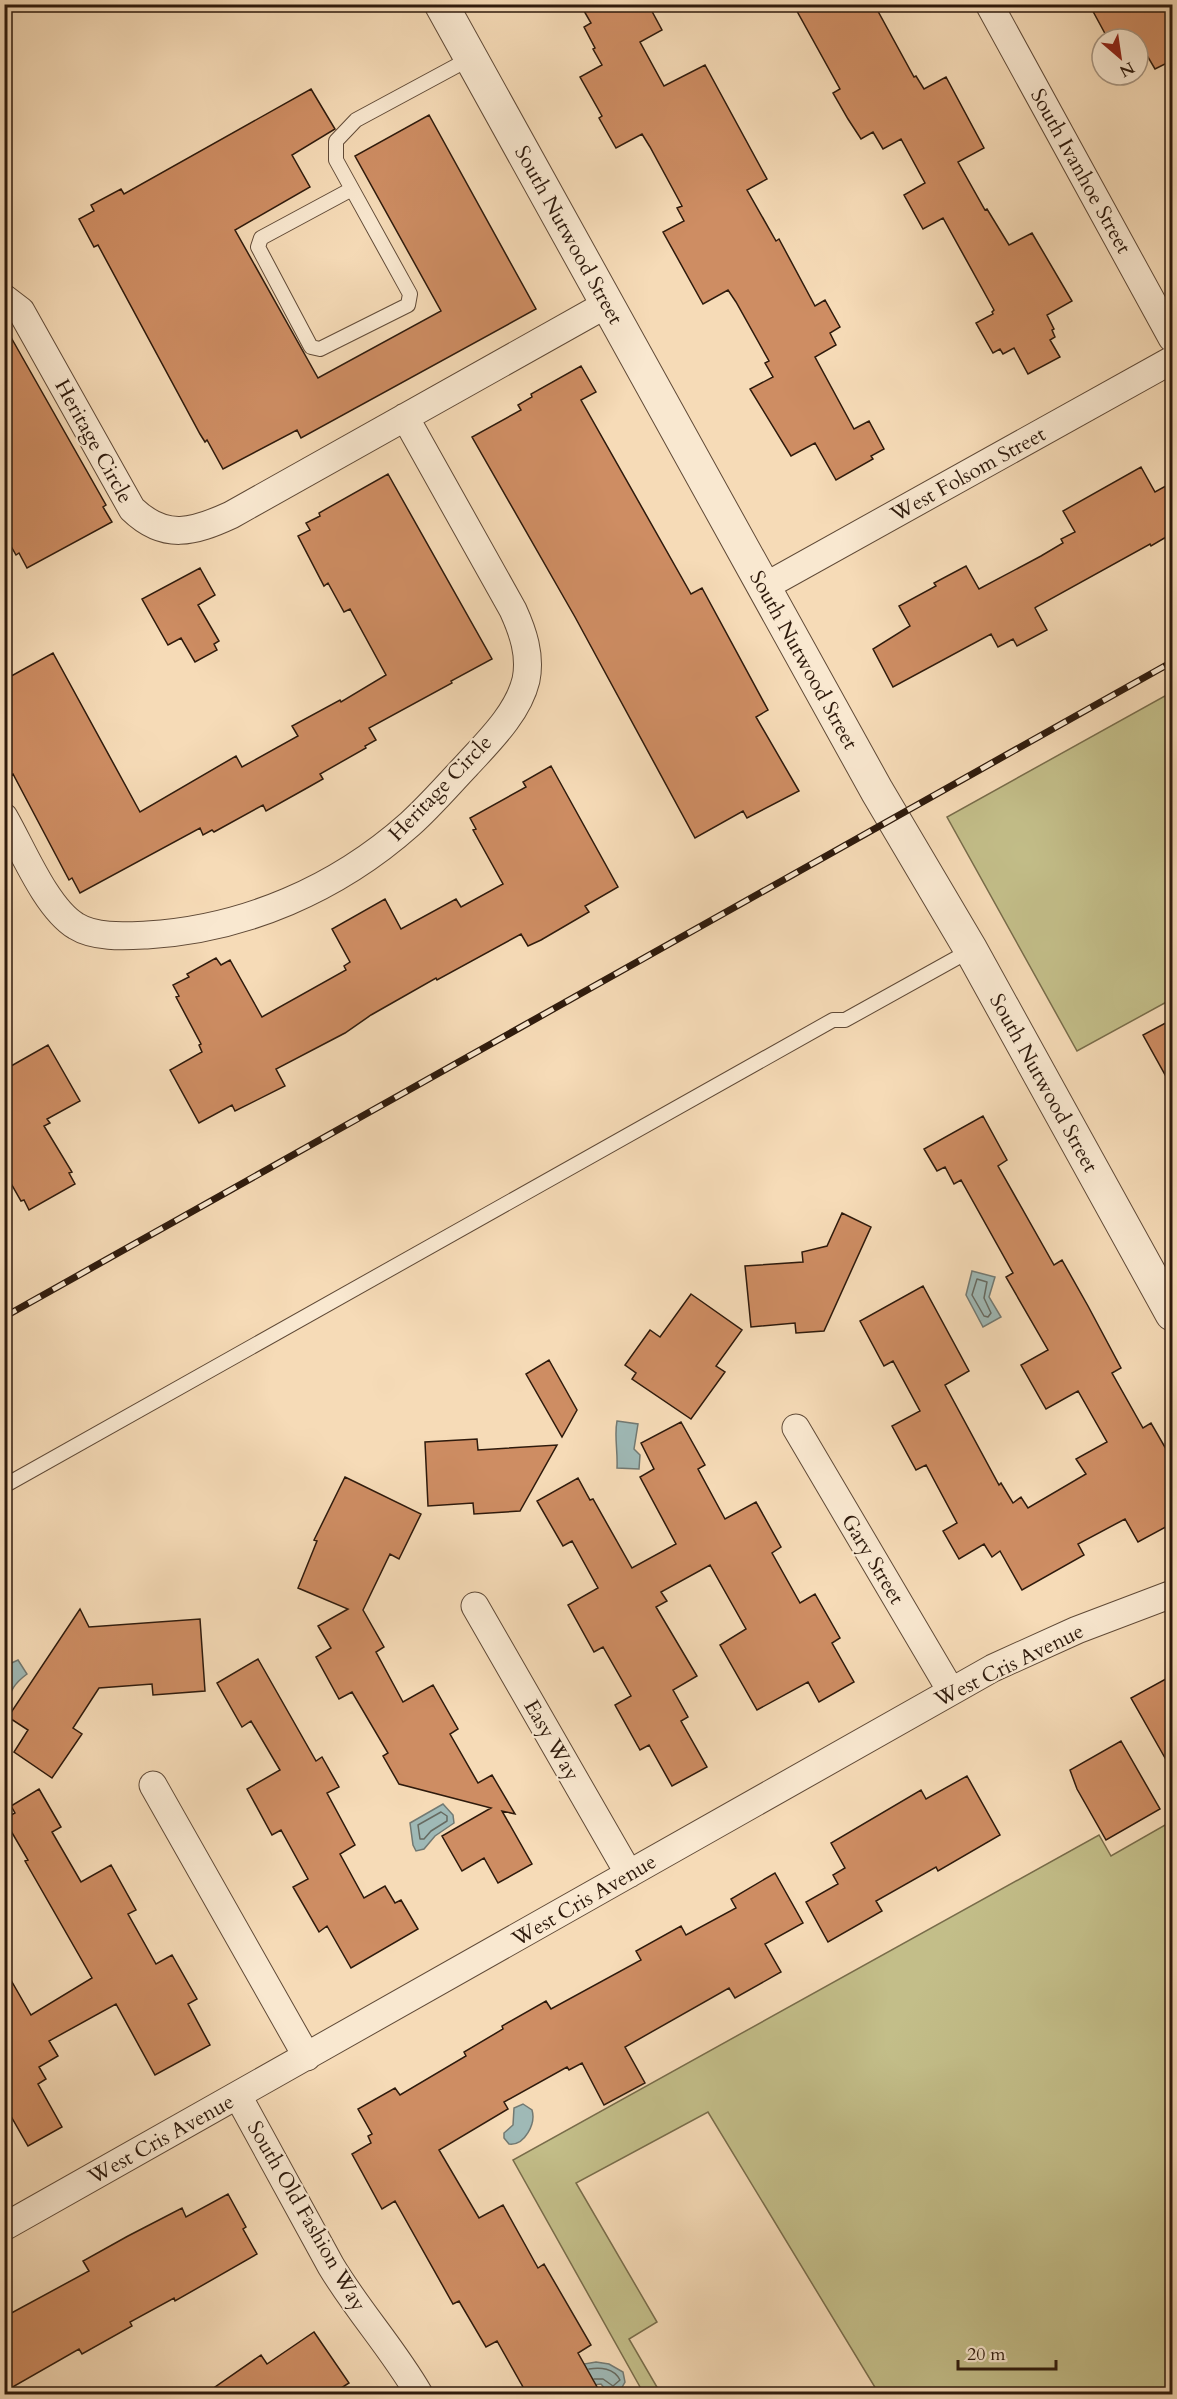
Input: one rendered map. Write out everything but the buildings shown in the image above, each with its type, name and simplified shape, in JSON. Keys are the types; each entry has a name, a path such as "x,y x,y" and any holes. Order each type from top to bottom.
{"street":[{"name":"South Nutwood Street","path":"441,4 907,844 971,951 1173,1314"},
{"name":"South Ivanhoe Street","path":"989,4 1173,338"},
{"name":"Heritage Circle","path":"4,298 21,311 132,509 141,518 164,529 189,530 214,523 607,304"},
{"name":"West Folsom Street","path":"764,587 1173,360"},
{"name":"Heritage Circle","path":"4,817 53,905 66,920 79,928 115,935 174,933 212,926 276,906 320,887 352,868 411,823 475,756 510,714 519,699 528,666 523,632 513,610 405,417"},
{"name":"Gary Street","path":"796,1428 951,1691"},
{"name":"West Cris Avenue","path":"4,2227 951,1691 1036,1647 1173,1594"},
{"name":"Easy Way","path":"474,1606 628,1874"},
{"path":"153,1785 307,2057"},
{"name":"South Old Fashion Way","path":"238,2096 348,2294 397,2358 419,2394"}],"lane":[{"path":"352,189 261,238 258,246 311,347 320,349 408,305 410,294 336,160 336,141 356,120 471,58"},
{"path":"4,1486 833,1020 845,1020 971,951"}],"shaded area":[{"path":"1172,692 1172,999 1077,1051 947,817"},
{"path":"1172,1821 1172,2394 879,2394 708,2112 576,2183 657,2322 629,2339 661,2394 644,2394 513,2160 1099,1835 1111,1856"}],"water":[{"path":"972,1271 995,1277 989,1297 1001,1317 983,1327 966,1295"},
{"path":"617,1421 638,1424 634,1449 640,1455 639,1469 617,1468"},
{"path":"18,1660 27,1674 13,1688 8,1705 5,1706 5,1666"},
{"path":"443,1804 453,1815 454,1823 435,1836 424,1849 416,1851 410,1823"},
{"path":"523,2104 532,2110 531,2127 524,2138 515,2144 509,2144 504,2138 504,2133 513,2125 514,2108"},
{"path":"596,2362 609,2364 623,2372 625,2382 621,2389 614,2392 606,2390 601,2384 593,2385 584,2364"}],"railway":[{"path":"4,1317 1172,662"}]}
